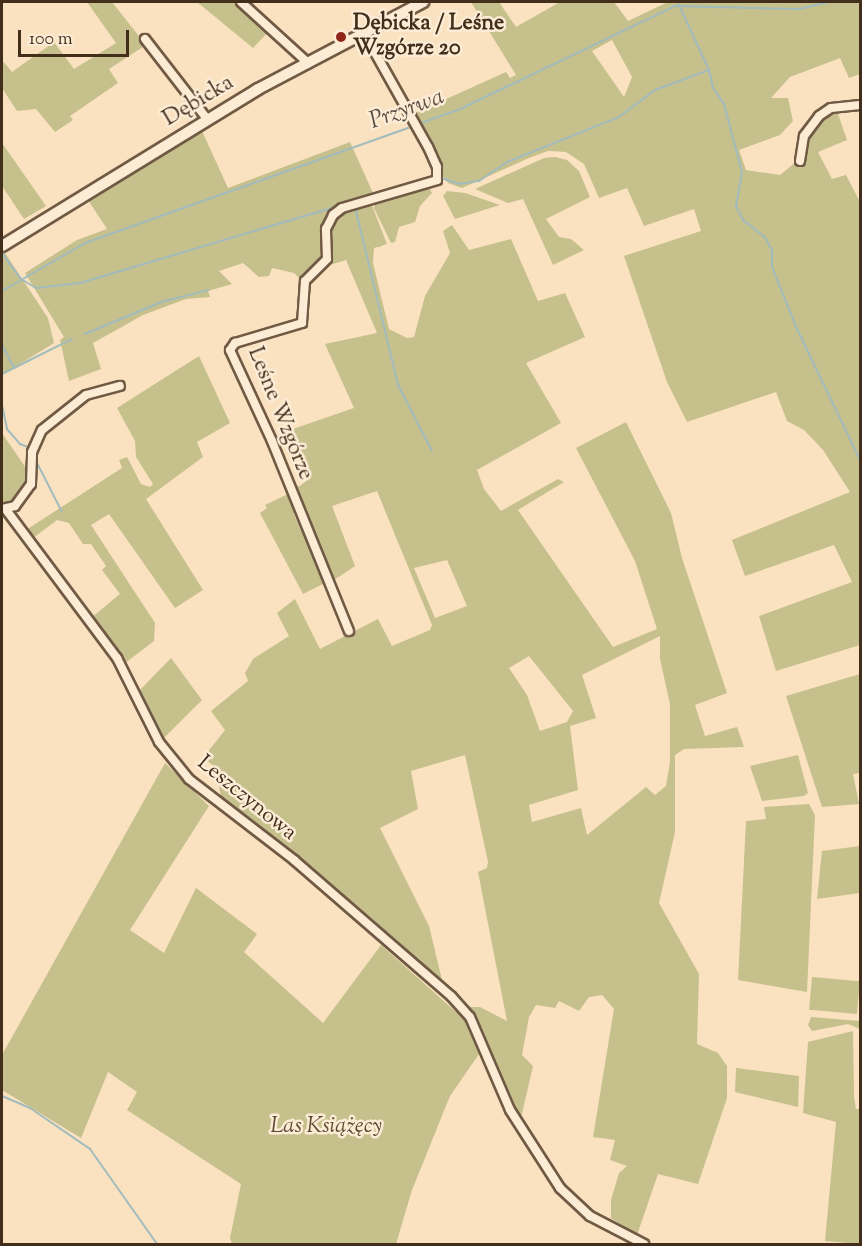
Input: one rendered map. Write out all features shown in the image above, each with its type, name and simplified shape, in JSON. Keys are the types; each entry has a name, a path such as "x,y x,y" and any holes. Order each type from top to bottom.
{"street":[{"path":"241,2 308,63"},
{"name":"Dębicka","path":"2,246 207,120 423,2"},
{"name":"Leśne Wzgórze","path":"349,631 272,441 230,350 236,343 302,323 305,281 327,259 326,229 333,215 342,208 437,180 437,166 364,33"},
{"path":"145,39 207,120"},
{"path":"800,161 804,136 819,116 831,108 861,105"},
{"path":"4,510 15,506 31,484 32,452 42,430 86,395 120,386"},
{"name":"Leszczynowa","path":"4,510 117,658 159,742 189,779 329,889 470,1017 510,1110 554,1180 578,1208 644,1245"}],"green space":[{"path":"87,2 112,2 146,45 109,69 118,83 70,116 73,120 55,132 36,109 17,111 2,88 2,60 12,72 54,42 74,69 116,43"},
{"path":"197,2 237,2 269,31 253,48"},
{"path":"471,2 499,2 516,27 560,2 614,2 628,21 668,2 860,2 860,74 849,78 840,58 790,77 771,98 788,98 793,121 780,135 739,150 746,170 780,175 797,161 800,165 806,135 828,110 837,111 847,140 818,152 832,179 846,175 860,202 860,645 776,671 759,616 852,582 834,545 745,576 732,540 850,492 823,450 804,430 787,421 776,392 687,422 667,382 624,256 701,231 694,209 644,226 627,188 599,198 584,164 566,152 548,151 462,188 448,183 442,175 413,114 506,72 510,78 516,75","holes":["612,40 632,77 624,97 592,51"]},
{"path":"202,131 228,188 350,142 373,193 433,175 435,179 331,212 327,253 302,281 294,273 272,268 269,276 259,277 243,263 219,271 232,284 208,291 210,297 186,299 143,315 93,343 101,369 69,381 60,340 64,337 25,273 77,240 107,229 88,200"},
{"path":"2,143 46,206 24,219 2,186"},
{"path":"555,157 567,160 579,171 590,197 546,219 559,237 571,239 584,250 553,265 523,199 508,203 475,189 544,158"},
{"path":"429,187 432,193 420,206 415,222 399,227 395,242 391,243 374,208 376,201"},
{"path":"447,191 465,193 500,205 455,219 443,196"},
{"path":"371,203 387,244 374,248 373,263 389,329 407,338 414,337 425,296 450,253 443,231 452,225 469,250 511,239 538,301 565,293 585,337 526,363 561,423 477,470 484,489 501,511 558,479 564,482 518,510 613,647 657,629 635,561 576,448 626,422 671,513 682,558 727,693 695,705 705,736 737,727 744,747 684,749 675,755 675,832 659,903 699,974 697,1044 718,1053 727,1066 727,1098 698,1184 658,1174 637,1235 611,1218 611,1200 619,1173 627,1166 610,1160 615,1140 593,1137 614,1009 602,995 589,997 579,1011 559,1001 555,1008 536,1005 529,1017 522,1055 533,1066 521,1118 470,1007 480,1007 507,1021 478,872 487,868 488,862 465,755 411,771 418,809 380,828 429,926 442,980 222,800 219,787 231,778 203,758 225,730 211,711 248,681 245,673 253,659 289,636 277,613 295,599 320,649 378,619 392,646 430,630 432,625 377,491 332,506 355,566 331,582 292,486 300,486 311,477 293,429 354,408 325,344 377,333 346,260 333,264 330,226 336,216","holes":["447,560 467,606 435,618 414,568","660,636 660,659 670,704 670,762 666,786 655,795 646,787 587,835 581,808 532,822 529,805 578,790 570,726 596,718 582,675","529,656 573,711 567,722 540,731 527,695 509,668"]},
{"path":"3,250 48,318 54,343 2,375"},
{"path":"199,356 230,423 197,442 203,457 146,499 203,590 175,608 109,514 91,525 155,623 154,641 124,664 91,618 120,594 102,570 106,566 91,544 83,544 69,523 57,520 33,538 26,530 122,468 119,460 127,457 141,484 150,487 153,484 136,457 135,441 117,408"},
{"path":"2,433 30,474 24,491 5,508 2,506"},
{"path":"290,493 295,517 325,583 303,594 260,513 267,508 265,505"},
{"path":"171,658 202,700 163,739 136,694"},
{"path":"860,674 860,773 853,774 859,804 822,807 786,696"},
{"path":"798,755 808,793 804,796 762,801 750,766"},
{"name":"Las Książęcy","path":"165,763 209,806 130,930 164,953 196,888 257,934 244,952 323,1023 381,945 465,1020 479,1054 450,1096 412,1190 396,1244 232,1244 230,1238 241,1184 127,1110 137,1092 108,1072 81,1138 2,1090 2,1055"},
{"path":"809,804 815,815 807,992 738,980 746,821 766,819 764,807"},
{"path":"860,846 860,893 817,899 822,851"},
{"path":"812,977 860,981 857,1014 809,1010"},
{"path":"811,1017 860,1021 860,1029 848,1024 812,1031 808,1025"},
{"path":"853,1031 854,1097 856,1109 860,1109 860,1244 825,1241 836,1122 803,1113 808,1042"},
{"path":"736,1068 799,1076 798,1107 735,1092"}],"waterway":[{"name":"Przyrwa","path":"418,124 458,110 675,6 799,9 830,2"},
{"path":"438,177 459,184 479,181 507,162 619,117 655,90 709,70 679,5"},
{"path":"709,70 713,88 724,104 742,172 736,206 743,220 765,237 772,251 772,267 797,329 860,460"},
{"name":"Przyrwa","path":"2,291 85,243 413,126"},
{"path":"2,253 21,279 36,288 80,283 341,205"},
{"path":"355,207 398,385 432,451"},
{"path":"85,334 161,302 209,290"},
{"path":"14,368 72,339"},
{"path":"2,345 14,368 2,374"},
{"path":"2,405 7,429 20,444 31,448"},
{"path":"35,459 62,512"},
{"path":"2,1096 30,1108 90,1149 157,1244"}],"place":[{"name":"Dębicka / Leśne Wzgórze 20","path":"341,37"}]}
